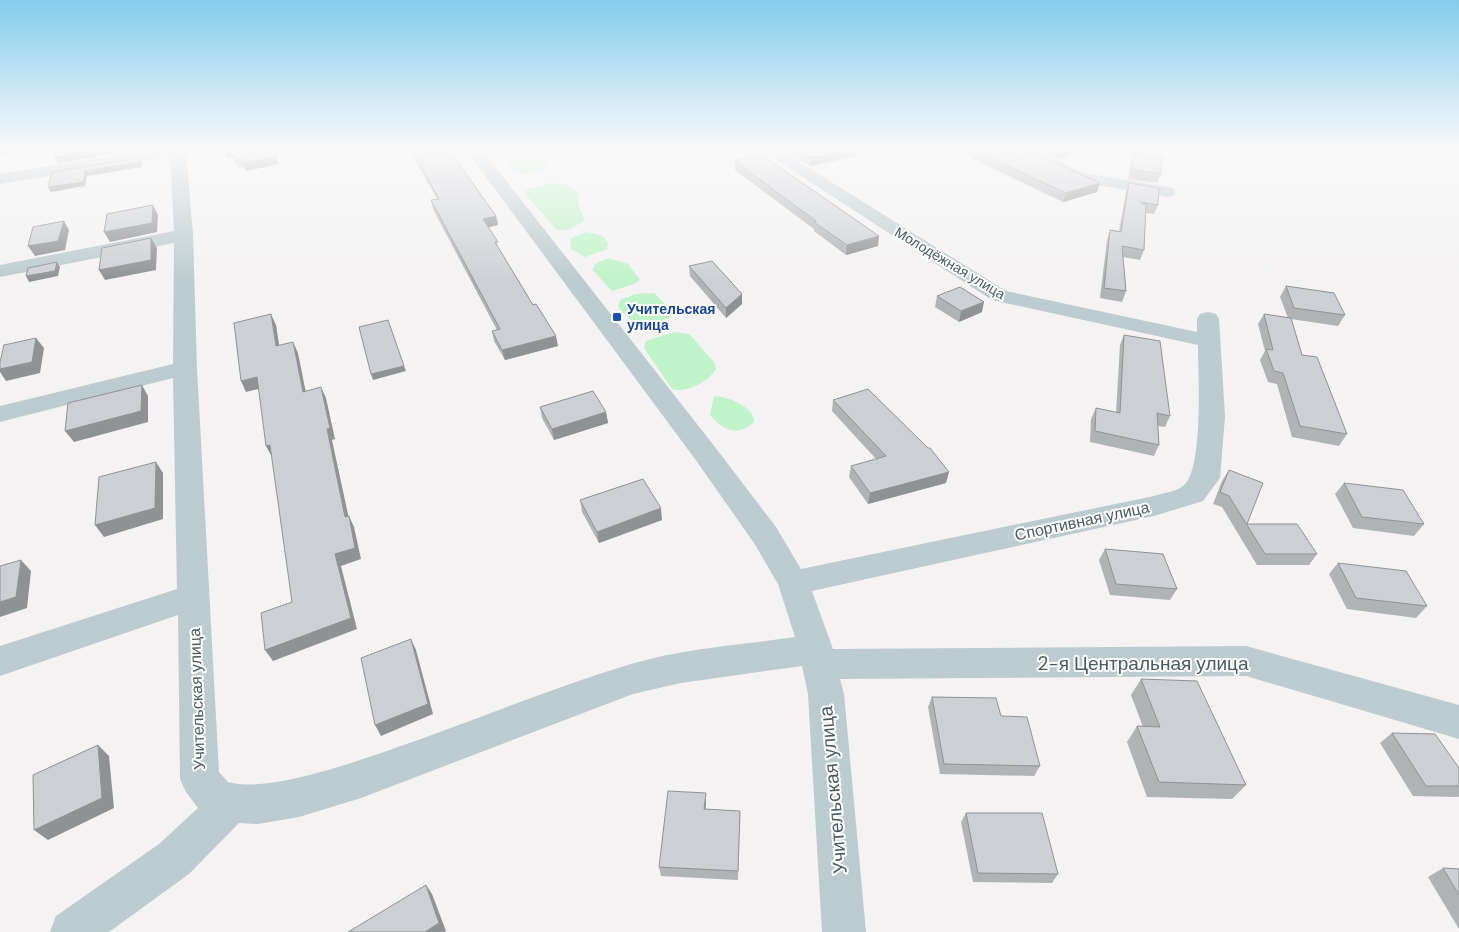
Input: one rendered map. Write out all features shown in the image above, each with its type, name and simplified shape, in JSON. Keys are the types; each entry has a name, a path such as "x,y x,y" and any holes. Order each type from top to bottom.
{"street":[{"name":"Учительская улица","path":"181,193 184,235 185,368 200,779 214,796 230,803 258,804 300,797 360,779 632,679 681,668 818,656"},
{"name":"Учительская улица","path":"506,193 667,403 759,527 793,583 818,656 826,694 844,932"},
{"name":"Молодёжная улица","path":"838,193 1000,296 1209,330"},
{"path":"0,271 184,235"},
{"name":"Спортивная улица","path":"793,583 1154,506 1193,494 1206,478 1212,416 1209,330"},
{"path":"0,414 185,368"},
{"path":"0,661 193,597"},
{"name":"2-я Центральная улица","path":"818,656 1246,661 1459,722"},
{"path":"72,932 174,859 230,803"}],"green space":[{"path":"526,193 579,193 578,204 585,221 567,230 557,230"},
{"path":"586,232 603,236 608,243 607,249 585,257 571,249 570,239"},
{"path":"608,258 628,264 640,280 634,284 612,291 592,269 597,263"},
{"path":"654,293 671,310 671,317 646,327 637,327 618,307 620,300 636,294"},
{"path":"674,332 689,334 714,362 716,369 703,382 684,390 672,389 644,348 646,341"},
{"path":"714,396 739,403 750,412 754,422 748,427 736,431 720,425 710,415"}],"building":[{"path":"436,193 480,193 496,216 483,219 498,242 495,242 533,305 536,304 556,336 502,350 492,331 500,329 431,200 439,199"},
{"path":"779,193 818,193 879,236 847,245 814,222 816,221"},
{"path":"1127,193 1159,193 1158,205 1140,202 1146,205 1144,250 1122,246 1126,291 1104,288 1110,230 1121,232"},
{"path":"153,205 152,223 104,232 107,214"},
{"path":"64,221 58,241 28,246 33,227"},
{"path":"151,238 151,260 99,270 102,248"},
{"path":"712,261 742,294 726,308 689,266"},
{"path":"57,262 55,271 26,276 28,268"},
{"path":"1286,286 1334,293 1345,315 1294,308"},
{"path":"960,287 984,302 961,311 937,296"},
{"path":"271,314 276,346 293,342 303,392 321,387 330,428 327,429 345,517 349,516 355,548 335,554 351,618 265,650 261,613 292,602 270,445 266,446 257,377 241,381 234,323"},
{"path":"1264,314 1291,318 1302,355 1317,357 1347,434 1300,426 1283,373 1274,371 1266,349 1273,350"},
{"path":"388,320 404,366 371,374 359,327"},
{"path":"1124,335 1160,341 1170,416 1157,413 1159,445 1095,431 1096,408 1120,413"},
{"path":"36,338 32,362 0,369 4,345"},
{"path":"142,385 141,411 65,431 68,403"},
{"path":"868,389 930,448 949,472 870,493 851,466 886,456 833,400"},
{"path":"593,391 606,412 552,429 540,407"},
{"path":"156,462 155,508 95,525 99,477"},
{"path":"1229,470 1263,483 1247,524 1297,524 1317,554 1265,554 1229,496 1220,492"},
{"path":"643,479 661,508 597,532 580,500"},
{"path":"1344,483 1403,490 1424,524 1362,517"},
{"path":"1105,549 1163,554 1177,589 1116,584"},
{"path":"21,560 16,597 0,602 0,566"},
{"path":"1338,563 1406,571 1427,606 1356,598"},
{"path":"411,639 428,704 375,725 361,658"},
{"path":"1141,679 1197,681 1246,785 1159,782 1137,726 1160,727"},
{"path":"932,697 996,698 1001,716 1027,717 1040,766 944,764"},
{"path":"1392,733 1435,734 1459,768 1459,786 1426,786"},
{"path":"98,745 102,798 34,830 33,775"},
{"path":"668,791 706,793 704,809 740,811 738,871 659,867"},
{"path":"966,813 1042,813 1058,874 978,873"},
{"path":"1443,868 1459,869 1459,895"},
{"path":"426,885 439,923 425,932 348,932"}],"place":[{"name":"Учительская улица","path":"617,317"}]}
